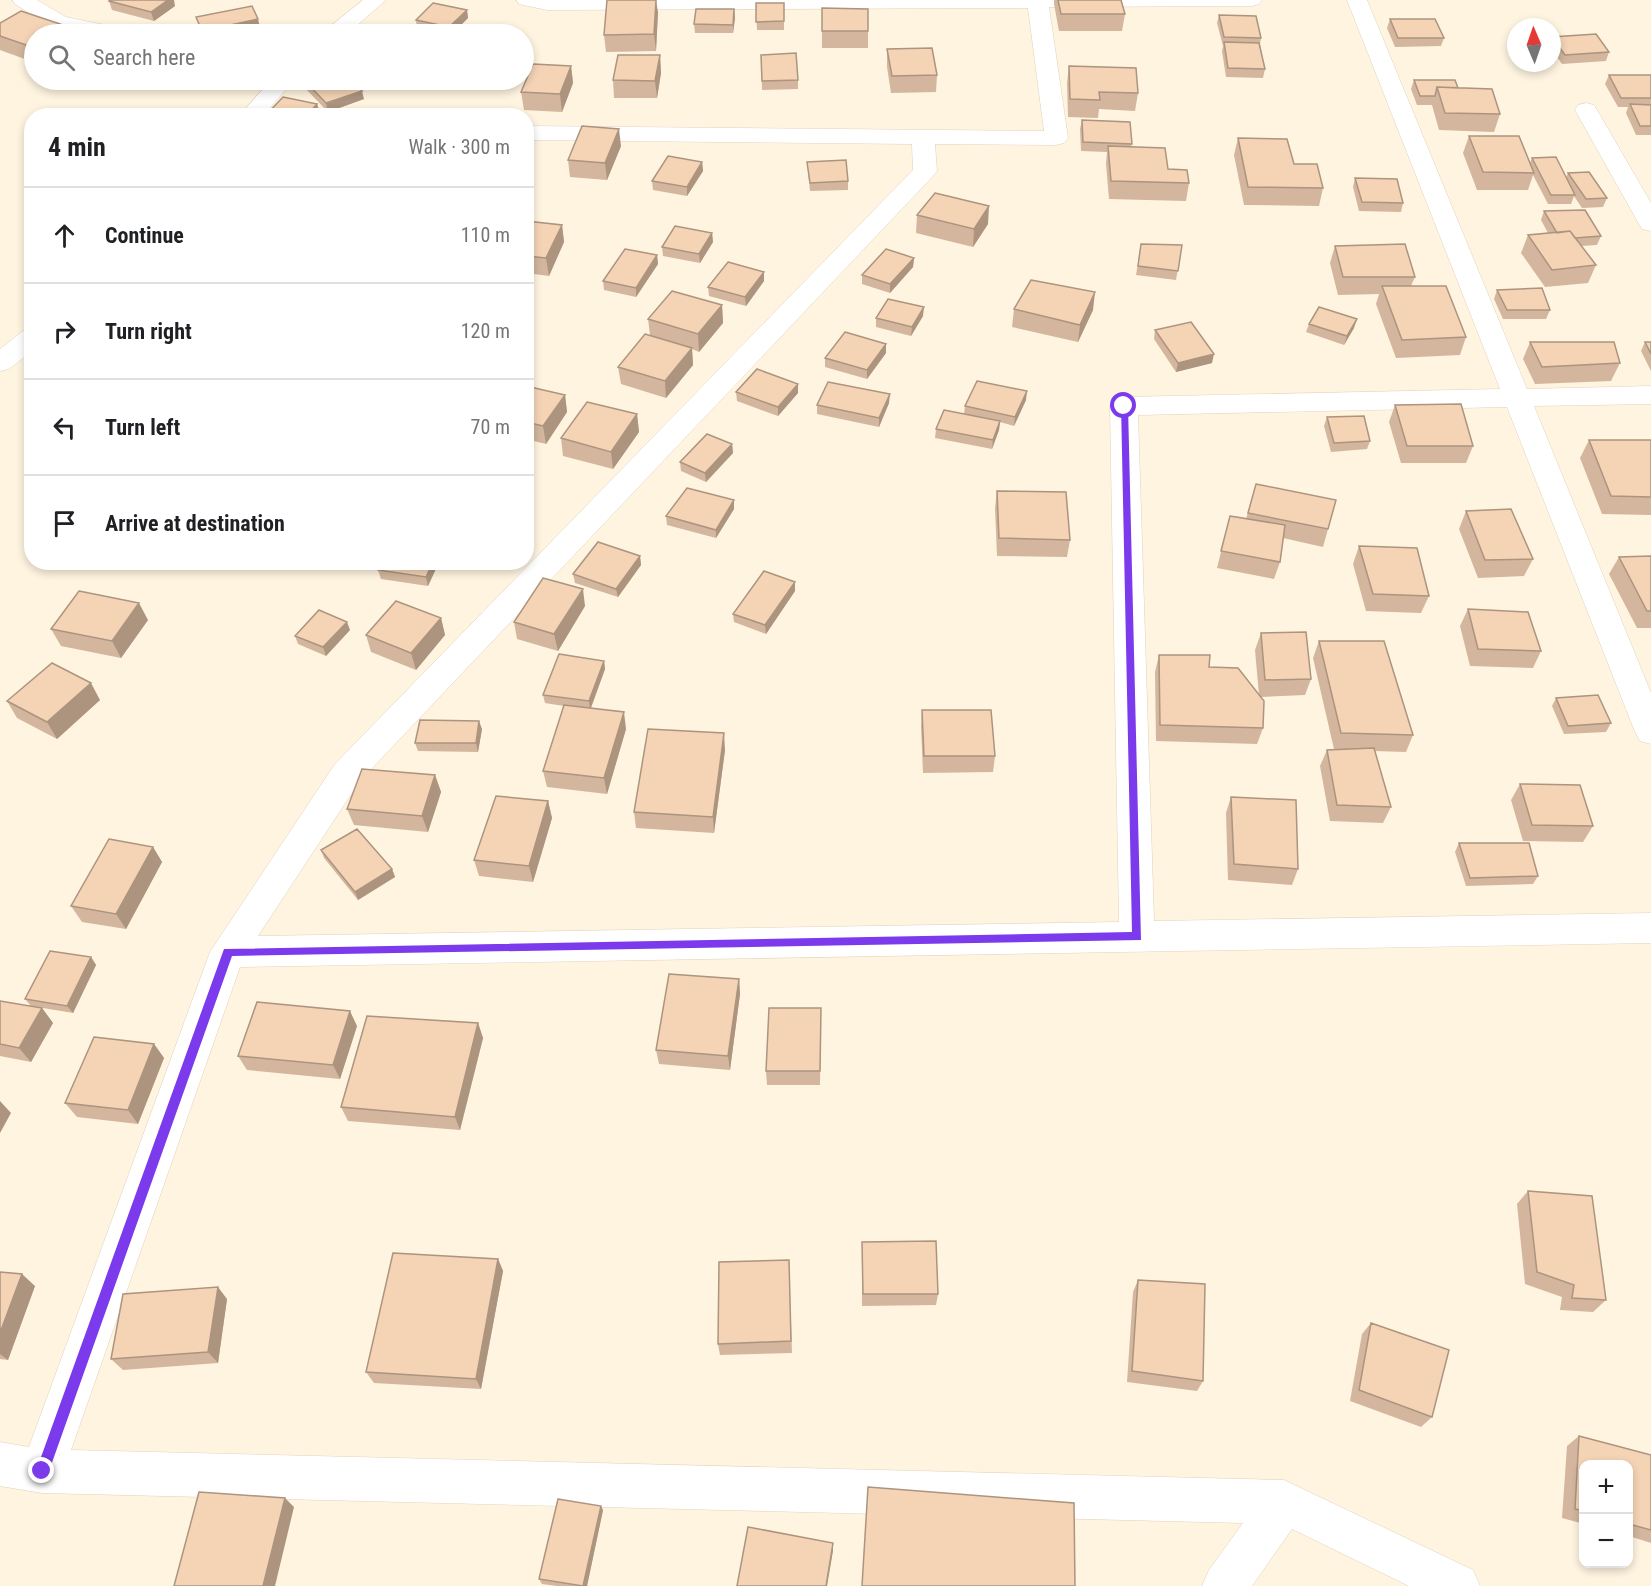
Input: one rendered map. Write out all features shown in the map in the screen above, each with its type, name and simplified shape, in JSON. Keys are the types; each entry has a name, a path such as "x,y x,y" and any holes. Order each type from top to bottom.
{"street":[{"path":"22,0 59,22 68,24"},
{"path":"347,24 376,0"},
{"path":"526,0 547,4 1252,0"},
{"path":"1357,0 1651,732"},
{"path":"534,133 1056,138 1038,1"},
{"path":"257,108 274,90"},
{"path":"1587,110 1651,224"},
{"path":"42,1471 228,952 347,773 925,171 923,137"},
{"path":"0,363 24,344"},
{"path":"1137,937 1124,406 1651,395"},
{"path":"228,952 1651,928"},
{"path":"0,1464 42,1471 1284,1502 1457,1586"},
{"path":"1225,1586 1284,1502"}],"building":[{"path":"110,0 168,0 151,12"},
{"path":"607,0 656,0 654,34 604,35"},
{"path":"1058,0 1121,0 1125,14 1061,14"},
{"path":"433,3 467,10 452,24 435,24 416,20"},
{"path":"756,3 784,3 784,21 756,22"},
{"path":"252,6 258,19 235,24 199,24 196,17"},
{"path":"822,8 868,9 868,31 822,31"},
{"path":"696,9 734,9 733,25 694,24"},
{"path":"21,11 60,24 24,24 24,44 0,36 0,23"},
{"path":"1219,15 1256,16 1261,38 1224,37"},
{"path":"1390,19 1435,19 1444,38 1398,38"},
{"path":"1596,34 1609,52 1565,55 1561,49 1561,36"},
{"path":"1224,42 1259,43 1265,69 1228,68"},
{"path":"932,48 937,75 892,76 887,49"},
{"path":"796,53 798,80 762,81 761,55"},
{"path":"618,55 660,55 655,81 613,80"},
{"path":"534,64 571,66 560,94 521,92 522,90 534,90"},
{"path":"1069,66 1136,68 1138,93 1099,92 1100,100 1070,99"},
{"path":"1609,75 1651,75 1651,98 1621,98"},
{"path":"1414,80 1455,80 1458,88 1437,87 1435,96 1420,96"},
{"path":"1437,87 1492,89 1500,114 1445,113"},
{"path":"314,90 362,91 326,103"},
{"path":"283,97 317,104 313,108 273,108"},
{"path":"1630,104 1651,105 1651,126 1640,126"},
{"path":"1082,120 1130,122 1132,144 1083,142"},
{"path":"582,126 619,129 605,163 568,160"},
{"path":"1469,136 1519,136 1534,173 1483,172"},
{"path":"1238,138 1287,139 1294,164 1317,164 1323,188 1248,187"},
{"path":"1108,146 1165,148 1168,169 1187,170 1189,183 1111,181"},
{"path":"668,156 702,162 687,187 652,181"},
{"path":"1556,157 1575,195 1551,195 1532,158"},
{"path":"846,160 848,181 810,183 807,162"},
{"path":"1589,172 1607,198 1586,199 1568,173"},
{"path":"1355,178 1397,179 1403,203 1362,202"},
{"path":"935,193 989,206 974,229 917,215"},
{"path":"1585,210 1601,236 1575,238 1570,231 1557,233 1544,211"},
{"path":"534,222 562,225 546,258 534,257"},
{"path":"675,226 712,233 699,254 662,247"},
{"path":"1570,231 1596,265 1552,270 1528,235"},
{"path":"1141,244 1182,245 1178,271 1138,266"},
{"path":"1405,244 1415,277 1343,277 1335,246"},
{"path":"625,249 657,255 636,288 603,281"},
{"path":"886,249 914,258 890,284 862,275"},
{"path":"728,262 764,272 745,297 708,287"},
{"path":"1031,280 1095,292 1080,325 1014,309"},
{"path":"1382,286 1446,286 1466,337 1402,340"},
{"path":"1542,288 1550,310 1507,310 1497,290"},
{"path":"672,291 722,305 698,334 648,319"},
{"path":"888,299 924,307 912,327 876,318"},
{"path":"1319,307 1357,319 1347,336 1309,324"},
{"path":"1191,322 1214,354 1178,363 1155,330"},
{"path":"845,332 886,344 867,370 825,358"},
{"path":"645,334 692,348 665,381 618,367"},
{"path":"1530,342 1614,342 1620,363 1542,367"},
{"path":"1645,342 1651,342 1651,354"},
{"path":"757,369 798,384 778,407 736,392"},
{"path":"977,381 1027,391 1015,417 965,406"},
{"path":"828,382 890,394 879,418 817,405"},
{"path":"534,388 565,395 543,426 534,424"},
{"path":"587,402 637,414 611,452 561,438"},
{"path":"1461,404 1473,446 1407,446 1395,405"},
{"path":"944,410 1000,421 993,440 936,429"},
{"path":"1364,416 1370,441 1334,443 1327,417"},
{"path":"707,434 732,444 705,473 680,462"},
{"path":"1589,440 1651,440 1651,497 1611,496"},
{"path":"1256,484 1336,500 1328,529 1248,513"},
{"path":"687,488 734,500 716,530 666,516"},
{"path":"997,491 1066,492 1070,540 999,538"},
{"path":"1511,509 1533,559 1485,560 1466,511"},
{"path":"1230,516 1285,525 1280,562 1221,551"},
{"path":"598,542 640,556 616,589 573,574"},
{"path":"1359,546 1417,548 1429,596 1373,594"},
{"path":"1651,556 1651,611 1647,611 1619,557"},
{"path":"378,570 429,570 426,577"},
{"path":"764,571 795,582 765,625 733,614"},
{"path":"543,578 583,589 554,634 514,622"},
{"path":"79,591 139,603 112,641 51,629"},
{"path":"396,601 441,618 411,653 366,635"},
{"path":"1468,609 1528,612 1541,651 1478,649"},
{"path":"319,610 347,622 323,647 295,636"},
{"path":"1306,632 1311,679 1265,680 1261,633"},
{"path":"1319,641 1384,641 1413,735 1341,733"},
{"path":"559,654 604,661 589,701 543,695"},
{"path":"1159,655 1210,655 1209,667 1238,668 1264,701 1263,728 1160,725"},
{"path":"52,663 91,683 47,722 7,701"},
{"path":"1598,695 1611,723 1568,726 1556,698"},
{"path":"564,705 624,712 604,778 543,771"},
{"path":"922,710 991,710 995,756 924,756"},
{"path":"420,720 479,721 476,743 415,743"},
{"path":"648,729 724,733 713,817 634,812"},
{"path":"1374,748 1391,807 1337,805 1327,750"},
{"path":"362,769 435,775 422,816 347,809"},
{"path":"1520,784 1580,785 1593,826 1532,825"},
{"path":"496,796 548,801 529,866 474,860"},
{"path":"1231,797 1296,800 1298,869 1234,864"},
{"path":"357,829 392,869 355,892 321,850"},
{"path":"109,839 153,847 116,914 71,906"},
{"path":"1459,843 1529,843 1538,876 1470,878"},
{"path":"50,951 91,957 67,1006 25,999"},
{"path":"669,974 739,979 728,1056 656,1050"},
{"path":"0,1001 42,1008 19,1048 0,1044"},
{"path":"257,1002 350,1011 333,1065 238,1056"},
{"path":"769,1008 821,1008 820,1071 766,1071"},
{"path":"367,1016 478,1023 455,1117 341,1107"},
{"path":"94,1037 154,1044 128,1110 65,1103"},
{"path":"1528,1191 1592,1196 1606,1300 1572,1298 1574,1285 1537,1272"},
{"path":"936,1241 938,1294 863,1294 862,1242"},
{"path":"393,1253 498,1259 476,1379 366,1372"},
{"path":"789,1260 791,1341 718,1344 719,1262"},
{"path":"0,1272 22,1274 0,1333"},
{"path":"1138,1280 1205,1284 1203,1381 1132,1371"},
{"path":"218,1287 208,1352 111,1359 123,1294"},
{"path":"1371,1323 1449,1350 1432,1417 1359,1390"},
{"path":"1579,1436 1651,1455 1651,1530 1633,1525 1633,1460 1579,1460 1579,1510 1575,1509"},
{"path":"868,1487 1074,1503 1075,1586 862,1586"},
{"path":"199,1492 285,1498 263,1586 174,1586"},
{"path":"558,1499 601,1506 583,1586 539,1579"},
{"path":"748,1527 833,1543 826,1586 737,1586"}],"route":[{"path":"42,1471 228,952 1137,937 1124,406"}]}
